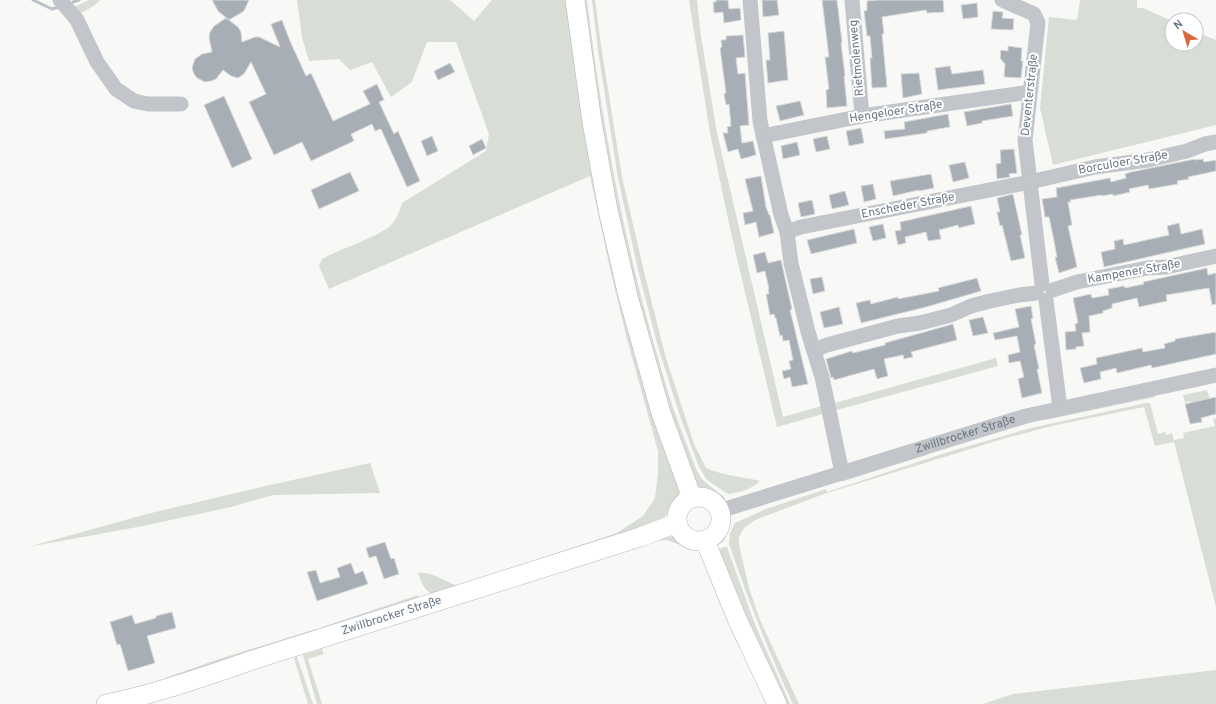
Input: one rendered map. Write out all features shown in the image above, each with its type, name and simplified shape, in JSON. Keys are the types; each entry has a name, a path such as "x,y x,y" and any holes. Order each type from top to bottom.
{"main road":[{"path":"574,0 592,122 608,210 628,296 661,413 692,498"},
{"path":"692,498 705,498 716,505 719,511 721,518 717,532 712,537 705,540 693,540 687,538 682,534 677,523 678,510 686,500 692,498"},
{"name":"Zwillbrocker Straße","path":"106,704 156,691 382,620 633,539 677,523"},
{"path":"705,540 737,619 777,704"}],"street":[{"path":"60,0 77,20 97,62 116,89 134,101 148,104 181,104"},
{"path":"750,0 760,121 781,215 787,232 791,263 825,392 842,473"},
{"name":"Rietmolenweg","path":"852,0 862,116"},
{"name":"Deventerstraße","path":"1002,0 1034,14 1038,23 1025,140 1060,408"},
{"name":"Hengeloer Straße","path":"763,136 862,116 1030,92"},
{"name":"Borculoer Straße","path":"1030,182 1095,167 1164,156 1216,142"},
{"name":"Enscheder Straße","path":"787,232 801,227 1030,182"},
{"name":"Kampener Straße","path":"1044,292 1077,282 1147,268 1166,267 1216,256"},
{"path":"814,350 827,345 898,326 920,323 951,315 972,306 990,301 1044,292"},
{"name":"Zwillbrocker Straße","path":"719,511 1017,418 1216,375"}],"shaded area":[{"path":"89,0 101,0 81,13 74,7"},
{"path":"297,0 450,0 474,21 492,0 569,0 679,493 676,505 665,517 650,525 437,595 429,592 424,587 418,573 427,573 457,586 617,533 643,516 655,498 658,473 658,451 627,339 590,176 329,289 319,266 322,259 374,236 389,227 394,222 402,203 486,151 489,134 456,42 427,42 412,82 391,97 372,62 350,70 339,59 309,61 302,37"},
{"path":"580,0 587,0 600,93 616,186 636,277 664,378 676,417 698,472 706,483 720,493 726,500 715,499 700,491 686,466 616,224"},
{"path":"592,0 595,0 622,177 666,358 694,444 706,468 760,481 749,489 728,494 707,480 699,467 680,416 658,347 638,270 618,178 598,51"},
{"path":"689,0 697,0 701,36 717,133 783,417 821,406 823,414 777,427 731,233 710,133"},
{"path":"1080,0 1137,0 1137,8 1143,8 1164,17 1164,52 1204,52 1204,35 1216,40 1216,125 1053,165 1040,108 1049,17 1077,20"},
{"path":"996,358 998,366 833,411 831,404"},
{"path":"1207,390 1210,399 1185,403 1183,395"},
{"path":"1155,394 1155,397 1046,420 1045,415"},
{"path":"1150,403 1158,434 1165,432 1166,435 1172,433 1174,440 1184,438 1183,433 1215,426 1213,419 1216,418 1216,607 1174,442 1155,446 1144,407 1056,425 1006,438 824,494 755,520 744,528 739,537 739,545 749,588 760,620 799,704 793,704 759,625 729,544 730,533 735,523 766,509 826,489 827,492 945,453 1031,428"},
{"path":"926,452 927,455 841,482 849,476"},
{"path":"370,463 380,493 273,495 231,507 143,526 28,547 147,514"},
{"path":"731,517 724,541 718,545 718,533 724,522"},
{"path":"674,536 696,546 699,551 666,540 657,541 662,537"},
{"path":"727,547 756,627 790,704 781,704 718,550"},
{"path":"418,595 417,599 323,632 322,627"},
{"path":"316,629 317,634 170,681 165,678 219,659"},
{"path":"322,649 324,654 308,659 322,704 317,704 303,655"},
{"path":"297,657 313,704 308,704 294,658"},
{"path":"1216,670 1216,704 983,704 1013,694"}],"building":[{"path":"212,0 249,0 244,11 229,20 218,11"},
{"path":"716,0 728,0 729,9 740,8 741,20 724,23 723,12 714,13 713,2 716,2"},
{"path":"762,0 777,0 779,15 763,17"},
{"path":"822,0 837,0 847,106 827,108 826,90 829,89 825,57 829,57"},
{"path":"943,0 944,12 927,13 926,10 882,17 884,34 882,34 887,87 872,88 870,36 867,36 864,11 867,10 867,1"},
{"path":"977,3 978,17 963,19 961,5"},
{"path":"993,11 1003,12 1002,18 1014,19 1013,30 991,29"},
{"path":"226,18 238,27 241,32 242,42 259,37 280,47 271,24 282,20 306,76 311,73 333,121 370,104 363,91 377,84 384,100 379,102 394,134 398,131 420,181 407,187 381,129 375,131 372,124 351,134 354,141 311,161 302,142 274,155 249,102 266,94 251,62 244,74 238,78 231,76 223,70 216,79 205,82 197,78 194,74 192,68 195,59 202,54 212,52 209,38 210,32 214,26"},
{"path":"784,31 788,80 768,83 766,60 770,60 768,33"},
{"path":"743,35 745,57 736,58 738,74 745,73 749,125 740,126 742,143 753,141 756,155 741,159 738,149 728,152 723,133 728,133 727,127 731,126 729,104 726,105 724,94 726,93 720,48 722,47 721,40 726,40 726,36"},
{"path":"1008,46 1022,48 1021,61 1023,61 1021,78 1004,77 1005,64 1000,58 1001,50 1008,51"},
{"path":"450,63 455,72 438,80 434,71"},
{"path":"950,66 952,74 983,70 985,84 938,90 935,68"},
{"path":"919,73 922,94 903,98 901,74"},
{"path":"224,96 252,159 232,168 204,105"},
{"path":"800,101 804,115 780,121 776,106"},
{"path":"1011,104 1013,116 982,121 982,123 967,126 964,112"},
{"path":"948,114 950,127 927,131 927,133 885,139 884,131 905,129 904,122"},
{"path":"861,128 864,143 849,146 846,131"},
{"path":"432,136 438,151 427,156 421,141"},
{"path":"827,136 830,149 816,152 813,139"},
{"path":"482,139 486,148 473,155 469,146"},
{"path":"797,142 800,155 783,159 781,146"},
{"path":"1014,149 1017,173 1009,174 1010,177 997,179 996,164 1001,163 1000,150"},
{"path":"1195,159 1203,159 1204,162 1216,160 1216,171 1188,177 1189,179 1177,181 1178,184 1149,189 1148,185 1129,189 1130,192 1113,196 1113,194 1102,195 1070,200 1071,202 1068,202 1072,225 1068,226 1077,267 1059,273 1049,217 1045,217 1042,199 1057,197 1056,188 1110,178 1111,182 1126,178 1125,174 1131,172"},
{"path":"965,162 969,178 953,182 949,165"},
{"path":"350,172 359,191 319,209 311,190"},
{"path":"931,174 934,188 893,196 890,181"},
{"path":"761,176 766,207 770,215 774,233 759,237 756,222 745,225 743,213 753,211 745,179"},
{"path":"873,184 876,199 864,202 861,186"},
{"path":"845,191 849,205 832,209 829,195"},
{"path":"1013,194 1022,235 1020,235 1025,258 1011,261 1002,225 1000,226 997,212 1000,212 997,198"},
{"path":"812,200 815,214 801,217 798,203"},
{"path":"971,206 975,224 959,228 958,225 939,230 941,239 928,241 926,232 905,237 906,243 898,245 895,231 901,230 900,222"},
{"path":"1179,223 1181,234 1202,229 1205,244 1104,267 1101,252 1115,249 1114,241 1123,239 1124,245 1169,235 1167,226"},
{"path":"883,224 886,238 873,241 869,227"},
{"path":"854,229 857,243 811,254 807,240"},
{"path":"765,252 768,263 781,260 792,309 790,310 808,384 792,387 790,377 784,379 782,371 791,369 789,361 793,360 789,340 783,341 782,335 780,336 774,314 770,315 766,294 769,294 769,289 765,271 757,273 753,255"},
{"path":"1207,268 1208,275 1216,273 1216,304 1212,305 1209,288 1166,295 1167,301 1139,307 1137,298 1112,304 1112,308 1103,311 1103,313 1089,316 1090,332 1082,333 1084,346 1066,350 1065,332 1076,331 1075,324 1078,323 1073,298 1091,294 1092,298 1109,295 1108,289 1124,286 1125,288 1144,284 1143,282"},
{"path":"822,277 825,291 813,294 810,279"},
{"path":"977,278 981,291 926,307 861,323 856,303 870,300 871,304 898,297 898,299 939,291 938,288"},
{"path":"1031,306 1033,318 1031,319 1036,344 1034,345 1039,369 1037,369 1042,393 1022,398 1018,379 1024,377 1020,361 1009,363 1008,355 1020,352 1017,336 995,340 993,333 1019,327 1015,309"},
{"path":"839,307 843,324 824,328 820,312"},
{"path":"983,317 988,333 973,336 969,320"},
{"path":"953,324 957,340 911,352 913,357 904,359 903,355 884,359 888,376 877,379 874,369 834,380 833,377 831,378 826,359 852,351 853,353 885,345 885,343"},
{"path":"1216,332 1216,354 1152,368 1151,365 1117,373 1116,368 1100,372 1101,379 1084,383 1080,368 1097,364 1096,358 1142,348 1143,352 1165,348 1164,344 1175,341 1175,339"},
{"path":"1216,397 1216,414 1201,418 1202,422 1190,424 1185,404"},
{"path":"385,542 391,559 394,558 399,574 384,579 376,556 369,558 366,548"},
{"path":"351,563 355,574 363,571 368,584 317,601 307,572 316,570 320,583 340,577 337,568"},
{"path":"172,612 176,628 147,636 155,663 128,671 120,644 117,645 110,622 132,615 135,624"}],"waterway":[{"path":"33,0 52,9 59,7"},
{"path":"73,2 79,0"}]}
